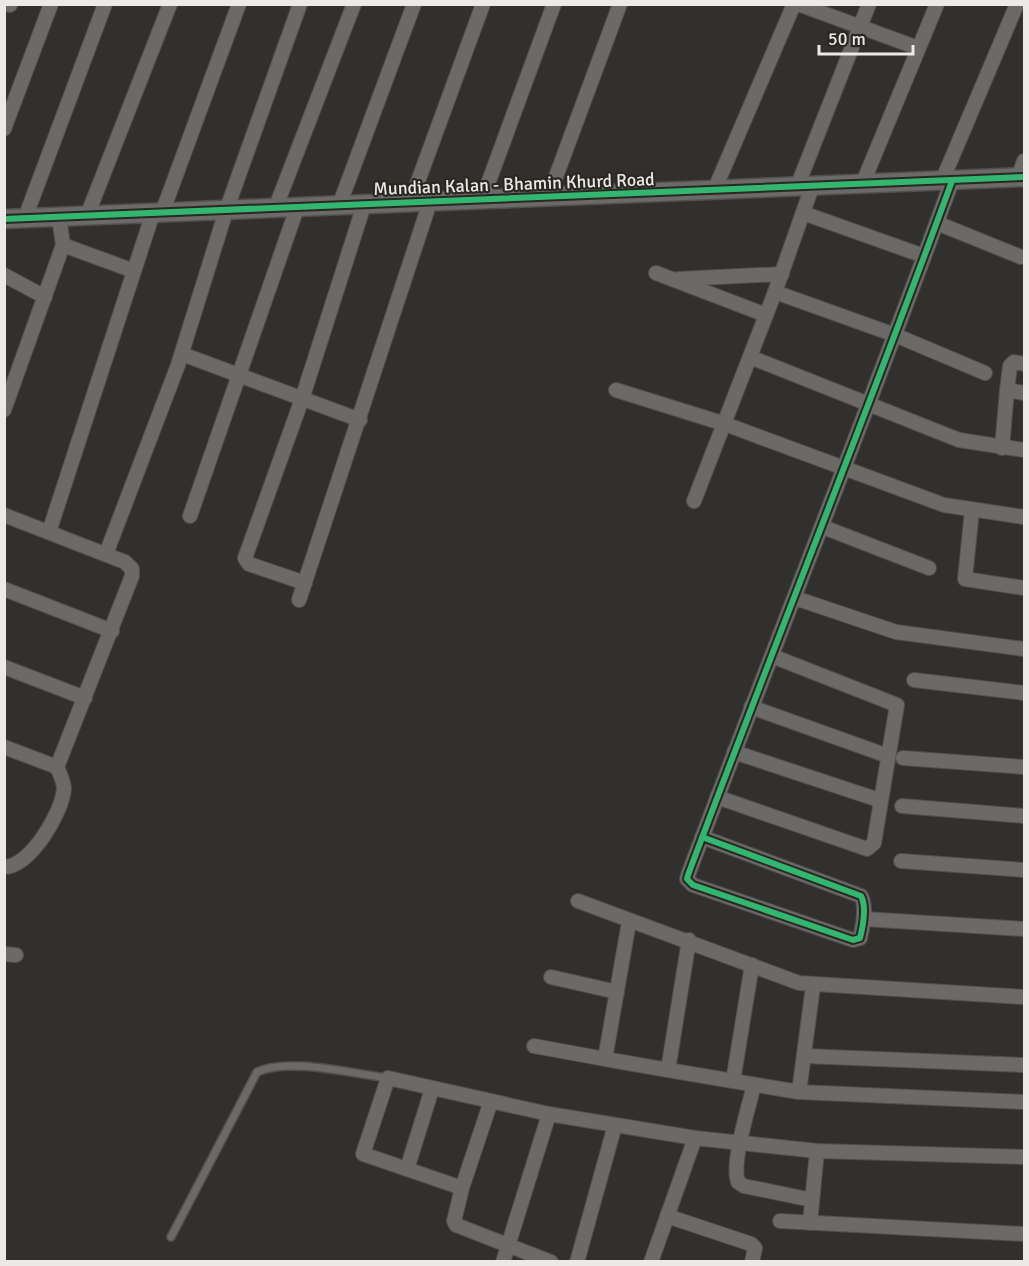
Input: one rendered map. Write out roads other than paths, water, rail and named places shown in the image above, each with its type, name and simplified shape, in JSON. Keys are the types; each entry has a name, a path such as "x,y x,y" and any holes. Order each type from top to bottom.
{"street":[{"path":"4,129 51,4"},
{"path":"25,218 105,4"},
{"path":"87,216 170,4"},
{"path":"49,532 134,270 239,4"},
{"path":"106,554 182,354 226,211 300,4"},
{"path":"275,209 354,4"},
{"path":"339,206 414,4"},
{"path":"410,203 483,4"},
{"path":"482,200 554,4"},
{"path":"548,198 620,4"},
{"path":"714,191 794,4"},
{"path":"798,4 918,48"},
{"path":"694,501 782,274 803,213 805,187 869,4"},
{"path":"862,185 937,4"},
{"path":"702,837 861,896 864,902 864,919 860,938 853,940 690,884 688,875 702,837 717,797 751,707 846,468 937,223 947,181 1017,4"},
{"name":"Mundian Kalan - Bhamin Khurd Road","path":"4,219 862,185 947,181 1022,172"},
{"path":"299,600 430,202"},
{"path":"305,583 249,564 245,558 302,399 364,205"},
{"path":"190,516 297,208"},
{"path":"803,213 924,256"},
{"path":"4,410 63,245 59,217"},
{"path":"937,223 1021,257"},
{"path":"63,245 134,270"},
{"path":"656,273 766,315"},
{"path":"673,279 782,274"},
{"path":"4,275 45,297"},
{"path":"775,292 896,335 985,373"},
{"path":"182,354 360,420"},
{"path":"750,357 959,440 1024,450"},
{"path":"1002,447 1011,364 1024,364"},
{"path":"616,390 725,424 944,505 1024,517"},
{"path":"1007,390 1024,393"},
{"path":"972,510 964,578 968,581 1024,588"},
{"path":"4,515 125,562 132,569 132,576 112,631 57,767 64,789 50,825 29,854 14,866 4,867"},
{"path":"823,527 929,568"},
{"path":"4,589 112,631"},
{"path":"795,598 896,632 1024,649"},
{"path":"717,797 867,849 874,843 879,800 897,707 894,702 772,656"},
{"path":"4,667 85,698"},
{"path":"914,680 1024,693"},
{"path":"751,707 888,756"},
{"path":"5,748 57,767"},
{"path":"734,752 879,800"},
{"path":"903,758 1024,767"},
{"path":"902,806 1024,816"},
{"path":"901,861 1024,870"},
{"path":"578,901 629,922 689,940 813,986 1024,997"},
{"path":"864,919 1024,929"},
{"path":"606,1059 629,922"},
{"path":"668,1070 689,940"},
{"path":"733,1081 752,965"},
{"path":"551,977 617,992"},
{"path":"799,1092 813,986"},
{"path":"534,1046 799,1092 1024,1102"},
{"path":"805,1056 1024,1065"},
{"path":"462,1188 363,1154 388,1078 549,1114 695,1138 817,1151 1024,1157"},
{"path":"754,1084 741,1142 736,1176 738,1182 744,1186 812,1200"},
{"path":"407,1169 432,1089"},
{"path":"491,1101 462,1188 454,1223 551,1262"},
{"path":"503,1262 549,1114"},
{"path":"577,1262 615,1125"},
{"path":"651,1262 695,1138"},
{"path":"810,1223 817,1151"},
{"path":"667,1216 751,1244 755,1248 752,1262"},
{"path":"780,1221 1024,1234"}],"lane":[{"path":"171,1237 257,1072 268,1068 292,1066 388,1078"}]}
